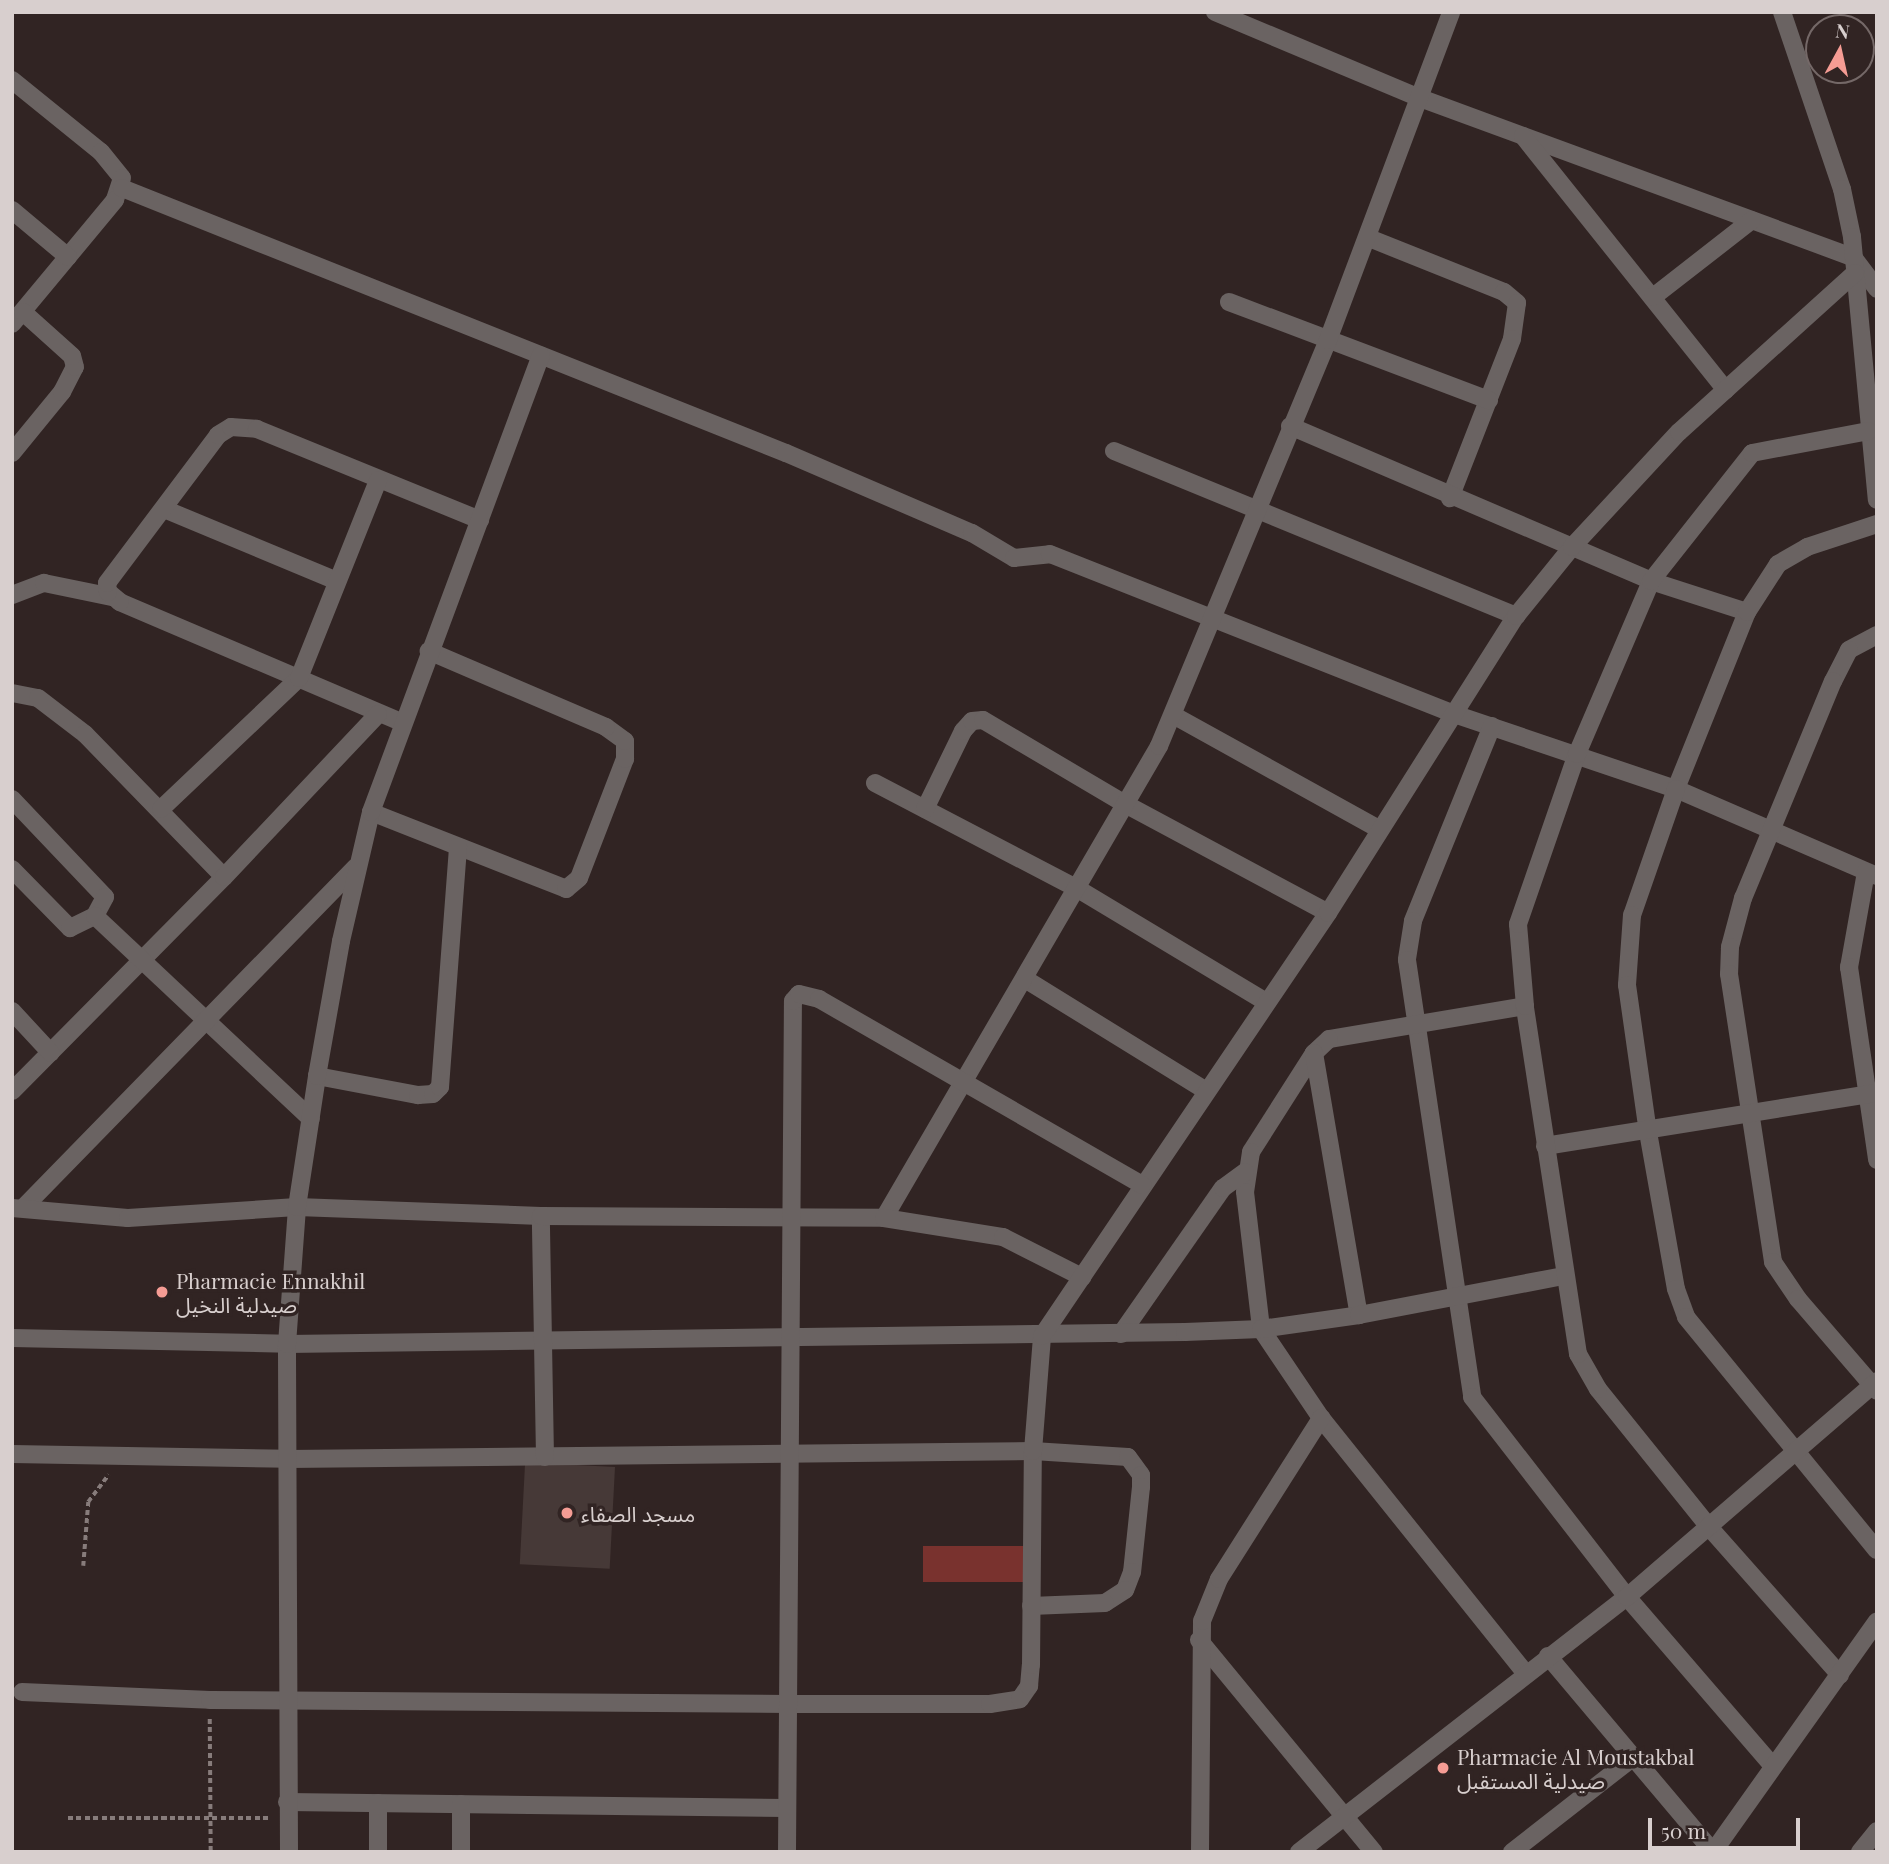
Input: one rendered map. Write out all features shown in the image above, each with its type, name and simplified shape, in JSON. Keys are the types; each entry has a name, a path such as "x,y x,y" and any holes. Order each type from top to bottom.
{"street":[{"path":"1215,12 1420,98 1752,220 1854,265 1877,289"},
{"path":"884,1218 1127,805 1173,715 1290,426 1328,340 1451,12"},
{"path":"1782,12 1843,189 1854,265 1868,431 1877,500"},
{"path":"12,80 101,152 117,169 122,188"},
{"path":"1523,135 1726,390"},
{"path":"12,453 62,392 75,367 72,356 17,318 122,188"},
{"path":"122,188 799,458 972,533 1014,558 1050,554 1213,621 1454,714 1676,789 1871,874 1849,967 1871,1094 1877,1160"},
{"path":"12,210 68,257"},
{"path":"1653,297 1752,220"},
{"path":"1368,238 1504,292 1517,303 1512,339 1450,498"},
{"path":"22,1692 210,1700 289,1697 788,1704 1014,1703 1029,1686 1033,1451 1042,1336 1328,912 1516,617 1572,547 1679,432 1854,265"},
{"path":"1229,302 1489,400"},
{"path":"289,1852 287,1344 297,1207 317,1076 358,865 371,812 401,722 541,356"},
{"path":"111,597 107,588 111,573 164,509 218,435 240,426 257,429 480,520"},
{"path":"1290,426 1450,498 1651,581 1747,612"},
{"path":"1840,1675 1709,1527 1584,1368 1563,1276 1518,949 1521,905 1577,754 1651,581 1752,453 1868,431"},
{"path":"1114,451 1516,617"},
{"path":"161,809 299,678 378,480"},
{"path":"164,509 337,581"},
{"path":"1877,524 1807,547 1778,564 1747,612 1676,789 1632,915 1627,948 1627,985 1648,1132 1676,1289 1686,1317 1798,1450 1877,1550"},
{"path":"12,595 44,583 111,597 401,722"},
{"path":"1298,1852 1525,1673 1627,1597 1875,1386 1798,1299 1773,1262 1729,974 1730,947 1743,898 1843,660 1858,643 1877,635"},
{"path":"371,812 545,884 571,887 579,878 627,749 620,735 606,727 429,651"},
{"path":"12,692 38,698 75,727 161,809 224,877"},
{"path":"12,1091 224,877 378,714"},
{"path":"1173,715 1379,830"},
{"path":"925,809 963,731 978,720 993,723 1127,805 1328,912"},
{"path":"1492,726 1413,921 1407,960 1469,1384 1477,1408 1627,1597 1773,1766"},
{"path":"875,783 1078,889 1266,1002"},
{"path":"12,799 105,897 95,916 70,928 12,869"},
{"path":"317,1076 418,1095 433,1094 440,1087 458,847"},
{"path":"18,1208 208,1020 358,865"},
{"path":"95,916 312,1119"},
{"path":"1025,979 1206,1091"},
{"path":"787,1852 790,1018 795,997 803,994 820,999 1142,1185"},
{"path":"1525,1006 1338,1035 1314,1053 1251,1152 1245,1172 1261,1329 1321,1418 1525,1673"},
{"path":"12,1011 51,1053"},
{"path":"1314,1053 1359,1315"},
{"path":"1545,1146 1648,1132 1871,1094"},
{"path":"1121,1334 1223,1188 1245,1172"},
{"path":"18,1208 128,1218 297,1207 541,1216 884,1218 1003,1237 1082,1277"},
{"path":"541,1216 545,1457"},
{"path":"12,1338 287,1344 542,1338 1042,1336 1261,1329 1457,1299 1563,1276"},
{"path":"1200,1852 1199,1640 1202,1621 1219,1579 1321,1418"},
{"path":"12,1454 287,1459 1033,1451 1128,1457 1141,1475 1141,1487 1132,1572 1125,1590 1105,1603 1031,1606"},
{"path":"1548,1656 1631,1759 1713,1852 1877,1621"},
{"path":"1199,1640 1374,1852"},
{"path":"1513,1852 1631,1759"},
{"path":"287,1810 378,1803 787,1808"},
{"path":"378,1803 378,1852"},
{"path":"461,1804 461,1852"},
{"path":"1860,1852 1877,1831"}],"path":[{"path":"83,1566 84,1517 88,1502 108,1478 110,1456"},
{"path":"210,1700 211,1852"},
{"path":"68,1818 211,1818 287,1810"}],"shaded area":[{"path":"923,1546 1029,1546 1029,1582 923,1582"}],"building":[{"name":"مسجد الصفاء","path":"525,1462 615,1467 610,1569 520,1564"}],"place":[{"name":"Pharmacie Ennakhil صيدلية النخيل","path":"162,1292"},
{"name":"مسجد الصفاء","path":"567,1513"},
{"name":"Pharmacie Al Moustakbal صيدلية المستقبل","path":"1443,1768"}]}
